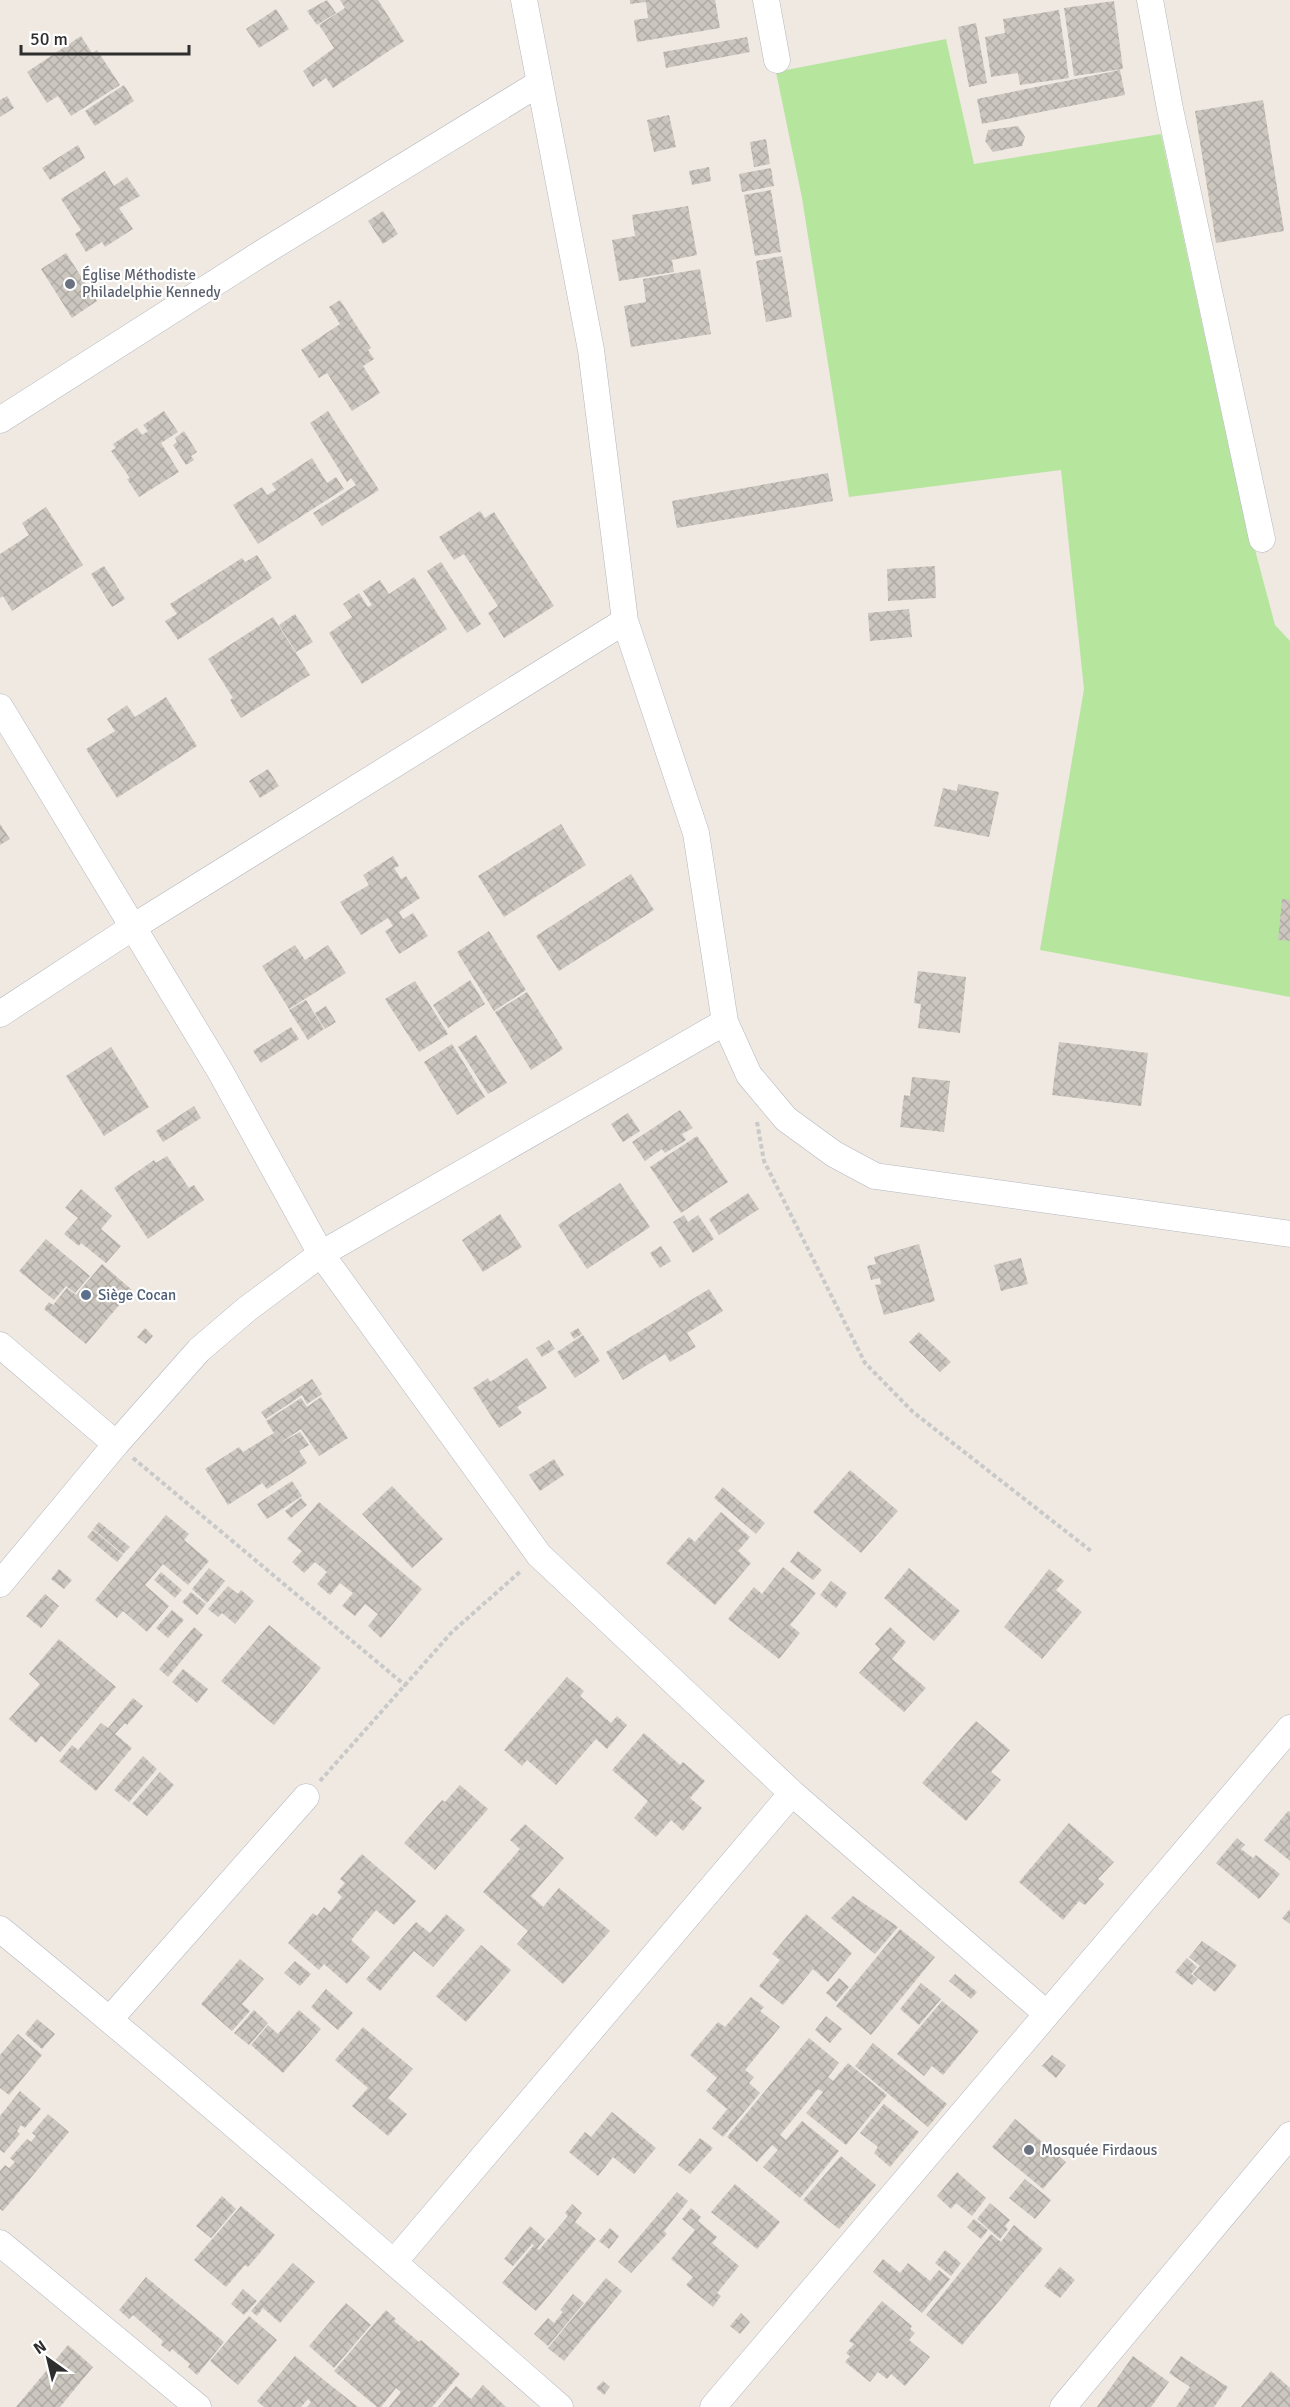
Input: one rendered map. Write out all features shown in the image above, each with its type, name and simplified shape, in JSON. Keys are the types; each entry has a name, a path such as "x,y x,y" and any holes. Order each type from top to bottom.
{"street":[{"path":"524,0 538,84 591,350 625,621 696,832 725,1022 749,1076 786,1119 834,1154 875,1176 1290,1234"},
{"path":"766,0 777,60"},
{"path":"1150,0 1173,121 1262,539"},
{"path":"0,420 262,253 538,84"},
{"path":"0,1014 133,927 625,621"},
{"path":"0,707 220,1071 321,1254 539,1555 792,1793 1047,2014"},
{"path":"0,1584 116,1444 199,1350 247,1309 321,1254 725,1022"},
{"path":"0,1346 116,1444"},
{"path":"713,2407 1290,1728"},
{"path":"394,2262 792,1793"},
{"path":"110,2019 306,1797"},
{"path":"0,1929 110,2019 560,2407"},
{"path":"1063,2407 1290,2135"},
{"path":"0,2243 198,2407"}],"path":[{"path":"756,1118 764,1161 865,1363 913,1412 1091,1551"},
{"path":"116,1444 406,1686"},
{"path":"306,1797 452,1632 539,1555"}],"green space":[{"path":"946,39 974,164 1161,134 1233,467 1275,625 1290,641 1290,997 1040,950 1084,689 1061,470 849,497 802,198 776,72"}],"building":[{"path":"327,0 336,13 317,25 307,11"},
{"path":"340,0 378,0 404,41 333,88 326,78 313,87 303,71 334,48 319,25 345,8"},
{"path":"630,0 715,0 720,28 637,42 634,20 648,18 646,2 630,4"},
{"path":"1114,1 1123,69 1074,76 1064,8"},
{"path":"276,9 289,29 259,48 246,29"},
{"path":"1059,10 1069,78 1020,85 1018,73 991,77 985,37 1005,33 1003,19"},
{"path":"976,23 987,83 969,87 958,27"},
{"path":"81,36 92,53 97,50 120,85 71,116 58,96 47,103 27,72"},
{"path":"747,37 750,52 666,68 663,52"},
{"path":"1120,70 1125,95 982,124 977,99"},
{"path":"124,85 134,101 95,126 85,111"},
{"path":"7,96 14,108 0,117 0,100"},
{"path":"1263,100 1284,231 1216,243 1195,111"},
{"path":"669,115 676,147 654,152 647,120"},
{"path":"1018,126 1025,137 1022,146 993,152 985,141 988,130"},
{"path":"766,139 770,164 754,167 750,142"},
{"path":"78,145 85,158 50,180 42,168"},
{"path":"709,167 711,181 692,185 689,171"},
{"path":"771,168 774,186 742,192 739,174"},
{"path":"105,171 114,186 127,177 140,196 119,208 133,229 105,247 102,242 86,252 75,234 81,230 61,199"},
{"path":"771,190 781,252 755,256 744,195"},
{"path":"688,206 697,255 672,260 674,272 619,281 612,240 635,236 632,215"},
{"path":"383,211 398,234 383,244 368,221"},
{"path":"66,253 97,301 72,318 41,269"},
{"path":"782,256 792,317 766,322 756,261"},
{"path":"700,269 711,334 631,347 624,306 646,302 643,279"},
{"path":"340,300 371,348 368,350 374,359 363,366 380,393 352,411 327,373 319,378 301,350 340,324 329,307"},
{"path":"164,411 178,432 161,443 179,472 139,497 127,479 130,478 111,451 116,448 113,444 137,428 142,435 148,431 143,425"},
{"path":"328,411 379,490 322,526 313,513 356,485 351,478 347,482 310,423"},
{"path":"184,431 197,452 191,456 194,460 186,465 173,445 177,442 175,438"},
{"path":"312,458 327,483 336,477 344,489 258,544 233,505 262,487 267,495 276,490 272,484"},
{"path":"828,473 833,501 677,528 672,501"},
{"path":"46,507 83,565 12,611 3,596 0,598 0,554 29,535 22,523"},
{"path":"480,511 485,518 494,512 554,606 504,638 488,613 498,606 464,554 454,560 439,537"},
{"path":"257,555 272,578 178,640 165,621 177,614 170,604 242,558 245,562"},
{"path":"441,562 481,624 467,633 427,571"},
{"path":"104,566 125,599 112,607 91,574"},
{"path":"935,566 936,598 888,601 887,569"},
{"path":"414,577 447,629 362,684 329,633 352,617 343,604 359,593 368,607 372,605 363,591 380,580 389,594"},
{"path":"909,609 912,637 870,641 868,613"},
{"path":"295,614 313,642 296,652 279,625"},
{"path":"273,617 310,675 241,718 230,700 233,698 208,659"},
{"path":"166,697 197,746 117,798 86,749 115,731 107,719 127,705 135,717"},
{"path":"268,769 279,786 260,798 249,781"},
{"path":"958,784 999,792 989,837 934,826 943,788 957,791"},
{"path":"0,824 10,839 0,845"},
{"path":"561,824 586,865 504,917 478,876"},
{"path":"393,856 399,866 394,868 401,879 406,876 420,898 399,912 403,919 413,913 428,936 399,954 385,931 393,926 388,918 361,935 340,902 369,885 363,875"},
{"path":"631,874 654,910 559,971 536,936"},
{"path":"1282,899 1290,900 1290,941 1278,940"},
{"path":"489,931 526,990 494,1011 457,952"},
{"path":"295,945 305,960 328,945 346,973 289,1009 262,966"},
{"path":"918,971 966,977 960,1033 918,1028 921,1004 914,1003"},
{"path":"470,980 485,1004 448,1028 433,1005"},
{"path":"415,981 448,1034 419,1052 385,999"},
{"path":"527,992 563,1049 531,1070 495,1012"},
{"path":"306,1000 324,1029 308,1040 289,1010"},
{"path":"326,1006 336,1022 325,1029 315,1013"},
{"path":"291,1027 299,1039 261,1063 253,1051"},
{"path":"476,1035 507,1083 488,1094 458,1047"},
{"path":"1059,1042 1148,1053 1141,1106 1052,1095"},
{"path":"452,1044 485,1097 457,1115 424,1062"},
{"path":"111,1047 149,1107 104,1136 66,1076"},
{"path":"912,1077 950,1081 944,1132 900,1127 904,1095 910,1096"},
{"path":"194,1106 201,1118 163,1142 156,1131"},
{"path":"680,1110 693,1128 682,1134 686,1140 665,1153 662,1149 645,1161 632,1142"},
{"path":"628,1113 640,1131 623,1142 611,1124"},
{"path":"697,1136 728,1182 681,1213 650,1167"},
{"path":"167,1156 189,1188 194,1185 204,1200 148,1239 114,1188 154,1160 156,1163"},
{"path":"620,1183 650,1227 587,1269 558,1225"},
{"path":"81,1189 112,1216 101,1229 121,1246 106,1263 81,1243 79,1246 64,1234 78,1218 65,1208"},
{"path":"748,1193 759,1209 719,1235 709,1219"},
{"path":"500,1214 522,1247 483,1272 462,1240"},
{"path":"684,1215 688,1222 698,1215 714,1239 693,1253 673,1222"},
{"path":"46,1239 90,1276 75,1293 66,1286 54,1300 19,1271"},
{"path":"919,1244 935,1301 884,1315 875,1285 881,1284 880,1278 871,1280 867,1266 876,1264 874,1257"},
{"path":"661,1246 671,1261 660,1268 650,1253"},
{"path":"1021,1258 1028,1284 1001,1291 994,1265"},
{"path":"102,1264 132,1290 86,1344 44,1309 49,1302 53,1305 67,1288 76,1295"},
{"path":"709,1289 723,1311 687,1333 696,1347 670,1362 665,1354 623,1380 606,1352"},
{"path":"145,1328 153,1336 146,1344 137,1337"},
{"path":"578,1328 582,1334 574,1339 570,1333"},
{"path":"919,1332 951,1362 940,1372 909,1342"},
{"path":"583,1335 600,1361 575,1378 557,1352"},
{"path":"549,1340 555,1349 542,1357 536,1348"},
{"path":"527,1358 547,1388 517,1407 522,1413 499,1428 473,1388 488,1378 490,1382"},
{"path":"312,1379 322,1394 307,1404 302,1395 266,1419 261,1412"},
{"path":"321,1397 348,1438 319,1456 301,1429 280,1443 300,1432 309,1445 299,1451 307,1463 267,1489 262,1483 228,1505 205,1469 239,1447 243,1452 274,1433 266,1421 301,1398 307,1407"},
{"path":"554,1459 564,1475 540,1491 529,1475"},
{"path":"850,1470 898,1511 861,1553 813,1512"},
{"path":"292,1481 302,1496 267,1519 257,1504"},
{"path":"392,1486 443,1539 412,1568 362,1514"},
{"path":"723,1487 765,1523 756,1534 714,1498"},
{"path":"301,1498 307,1505 291,1518 285,1511"},
{"path":"319,1502 422,1589 381,1638 368,1626 378,1614 365,1604 355,1616 342,1606 353,1593 340,1583 330,1595 317,1584 327,1572 315,1562 304,1573 292,1562 302,1551 287,1539"},
{"path":"721,1512 750,1537 738,1551 751,1563 715,1605 666,1563 689,1537 695,1542"},
{"path":"166,1515 189,1534 184,1540 209,1561 188,1585 163,1564 145,1585 169,1606 147,1632 123,1611 117,1618 95,1600"},
{"path":"99,1522 130,1547 123,1554 93,1529"},
{"path":"93,1530 123,1555 117,1562 87,1537"},
{"path":"798,1551 822,1570 813,1580 790,1562"},
{"path":"783,1567 816,1593 790,1625 800,1633 779,1659 728,1619 754,1587 762,1594"},
{"path":"209,1568 225,1581 207,1603 192,1589"},
{"path":"909,1568 960,1611 934,1641 884,1598"},
{"path":"59,1569 72,1580 64,1589 51,1579"},
{"path":"1049,1569 1064,1581 1056,1590 1082,1612 1042,1659 1004,1627"},
{"path":"161,1572 182,1590 175,1598 154,1580"},
{"path":"831,1581 847,1593 836,1608 820,1595"},
{"path":"228,1586 238,1594 241,1590 254,1601 235,1624 222,1613 218,1617 208,1609"},
{"path":"191,1592 206,1604 197,1615 182,1602"},
{"path":"45,1594 59,1606 41,1628 26,1616"},
{"path":"172,1610 184,1620 168,1638 156,1628"},
{"path":"269,1625 321,1668 274,1725 221,1681"},
{"path":"194,1627 203,1635 168,1677 159,1669"},
{"path":"890,1627 906,1642 892,1659 926,1688 904,1712 859,1673 880,1649 875,1644"},
{"path":"59,1639 116,1687 60,1752 41,1736 36,1743 9,1719 40,1684 29,1674"},
{"path":"183,1669 208,1689 197,1703 172,1682"},
{"path":"567,1677 584,1691 580,1696 611,1723 617,1716 627,1725 607,1749 596,1739 556,1785 527,1760 522,1766 504,1750"},
{"path":"133,1698 143,1706 127,1725 125,1723 115,1734 132,1748 96,1791 59,1761 72,1745 78,1750 101,1723 108,1728"},
{"path":"976,1721 1010,1750 991,1772 1001,1780 966,1821 922,1783"},
{"path":"644,1733 680,1765 683,1762 705,1781 690,1798 702,1808 683,1831 671,1820 656,1837 634,1818 648,1801 612,1770"},
{"path":"143,1756 157,1769 129,1802 114,1790"},
{"path":"160,1772 174,1785 147,1816 132,1804"},
{"path":"460,1785 488,1809 435,1870 404,1843 442,1800 445,1802"},
{"path":"1288,1811 1290,1812 1290,1861 1264,1840"},
{"path":"1069,1823 1114,1862 1098,1879 1104,1884 1085,1905 1079,1901 1063,1920 1019,1882"},
{"path":"525,1824 564,1858 531,1896 543,1907 559,1888 610,1931 563,1984 517,1944 528,1931 483,1892 520,1849 510,1840"},
{"path":"1237,1838 1245,1845 1241,1849 1253,1858 1256,1855 1280,1874 1259,1899 1216,1863"},
{"path":"362,1854 416,1901 394,1925 376,1910 351,1940 370,1957 347,1984 324,1964 319,1970 288,1943 313,1913 317,1916 324,1907 330,1912 342,1897 337,1892 345,1883 340,1879"},
{"path":"853,1896 898,1927 875,1954 831,1918"},
{"path":"1290,1909 1290,1924 1282,1918"},
{"path":"446,1914 465,1930 433,1967 414,1951 380,1991 366,1979 416,1922 430,1933"},
{"path":"806,1914 852,1953 828,1982 813,1969 783,2005 759,1986 780,1960 772,1954"},
{"path":"900,1929 935,1957 871,2035 836,2006"},
{"path":"1202,1941 1237,1965 1215,1992 1193,1974 1200,1966 1189,1957"},
{"path":"481,1945 511,1970 466,2022 436,1996"},
{"path":"1187,1958 1197,1967 1191,1974 1198,1979 1192,1985 1175,1972"},
{"path":"240,1959 264,1979 242,2004 250,2011 232,2031 201,2004"},
{"path":"295,1961 311,1974 300,1986 284,1973"},
{"path":"955,1974 977,1992 971,1999 949,1981"},
{"path":"839,1978 849,1987 836,2002 826,1993"},
{"path":"921,1983 941,1999 919,2025 900,2009"},
{"path":"326,1989 353,2013 338,2030 311,2007"},
{"path":"751,1997 764,2007 760,2011 780,2027 745,2070 754,2077 749,2083 760,2093 723,2137 712,2128 739,2095 727,2109 706,2091 717,2078 690,2055 718,2022 725,2027"},
{"path":"942,2001 979,2031 943,2075 932,2066 924,2076 897,2054"},
{"path":"254,2010 268,2023 249,2045 234,2033"},
{"path":"299,2010 321,2029 283,2073 251,2045 268,2025 278,2034"},
{"path":"826,2016 842,2029 830,2043 815,2030"},
{"path":"37,2019 55,2034 42,2049 25,2034"},
{"path":"363,2027 413,2069 388,2098 407,2114 388,2136 352,2106 368,2088 335,2060"},
{"path":"18,2034 42,2055 9,2095 0,2088 0,2055"},
{"path":"809,2038 839,2063 828,2077 833,2081 848,2063 887,2095 846,2145 806,2113 823,2092 818,2089 780,2135 786,2140 802,2121 839,2151 800,2198 763,2167 778,2150 772,2145 757,2162 727,2137"},
{"path":"873,2043 947,2104 928,2127 855,2066"},
{"path":"1052,2055 1066,2065 1056,2078 1042,2066"},
{"path":"20,2091 41,2109 25,2128 21,2125 17,2131 20,2134 4,2153 0,2150 0,2116"},
{"path":"884,2104 919,2132 890,2167 874,2153 878,2147 860,2133"},
{"path":"612,2112 656,2148 634,2174 613,2157 598,2176 569,2152 585,2132 591,2137"},
{"path":"48,2114 69,2132 3,2211 0,2209 0,2171 5,2165 9,2168 15,2162 10,2158 27,2139 31,2142 36,2136 32,2133"},
{"path":"1015,2119 1066,2162 1043,2189 992,2147"},
{"path":"700,2138 713,2148 690,2174 678,2165"},
{"path":"841,2156 876,2185 839,2229 803,2200"},
{"path":"957,2172 986,2198 972,2216 956,2203 951,2209 937,2196"},
{"path":"1025,2179 1051,2200 1035,2219 1009,2198"},
{"path":"735,2184 780,2222 757,2249 711,2212"},
{"path":"677,2192 688,2201 664,2231 667,2234 631,2273 618,2262"},
{"path":"222,2196 236,2209 211,2238 196,2226"},
{"path":"990,2203 1010,2220 1005,2226 1008,2229 1000,2239 977,2219"},
{"path":"572,2204 582,2213 575,2222 596,2239 536,2311 502,2283 534,2245 532,2244 513,2266 504,2259 530,2226 545,2239 537,2249 539,2250 568,2216 565,2213"},
{"path":"241,2206 275,2235 248,2267 245,2265 226,2287 194,2260"},
{"path":"691,2208 701,2217 698,2221 717,2237 712,2243 739,2266 717,2293 721,2296 713,2307 686,2285 693,2277 671,2259 695,2230 682,2219"},
{"path":"974,2219 988,2230 981,2239 967,2227"},
{"path":"1014,2225 1043,2249 962,2345 926,2315 991,2234 1001,2242"},
{"path":"610,2228 619,2236 609,2249 599,2241"},
{"path":"945,2250 961,2263 951,2276 935,2263"},
{"path":"883,2259 900,2273 908,2263 930,2281 939,2270 950,2279 922,2313 873,2272"},
{"path":"293,2263 315,2282 280,2323 263,2308 257,2316 251,2311"},
{"path":"1060,2267 1075,2280 1060,2298 1044,2286"},
{"path":"146,2277 224,2342 197,2375 188,2367 190,2364 172,2349 170,2352 161,2345 163,2341 133,2315 129,2319 119,2310"},
{"path":"606,2278 622,2291 564,2361 548,2348"},
{"path":"243,2289 257,2301 244,2315 231,2304"},
{"path":"573,2294 584,2303 548,2346 534,2334 548,2318 554,2323 563,2312 560,2310"},
{"path":"882,2301 912,2326 910,2329 915,2333 909,2340 930,2357 905,2386 891,2374 887,2379 878,2372 870,2382 845,2362 850,2356 846,2353 854,2344 849,2341"},
{"path":"346,2303 371,2325 334,2368 309,2346"},
{"path":"386,2310 396,2319 394,2321 419,2342 421,2340 460,2374 432,2407 389,2407 401,2392 396,2388 381,2407 377,2407 334,2371"},
{"path":"741,2313 750,2322 740,2334 730,2326"},
{"path":"249,2316 277,2340 238,2385 210,2361"},
{"path":"68,2345 93,2367 60,2407 16,2407"},
{"path":"295,2356 358,2407 307,2407 311,2402 308,2399 301,2407 264,2407 257,2401"},
{"path":"1133,2356 1169,2382 1151,2407 1097,2407"},
{"path":"1181,2356 1228,2387 1214,2407 1176,2407 1190,2387 1169,2373"},
{"path":"1271,2371 1290,2388 1290,2407 1241,2407"},
{"path":"603,2381 610,2387 604,2395 596,2388"},
{"path":"483,2385 506,2407 438,2407 456,2386 471,2399"}],"place":[{"name":"Église Méthodiste Philadelphie Kennedy","path":"70,284"},
{"name":"Siège Cocan","path":"86,1295"},
{"name":"Mosquée Firdaous","path":"1029,2150"}]}
